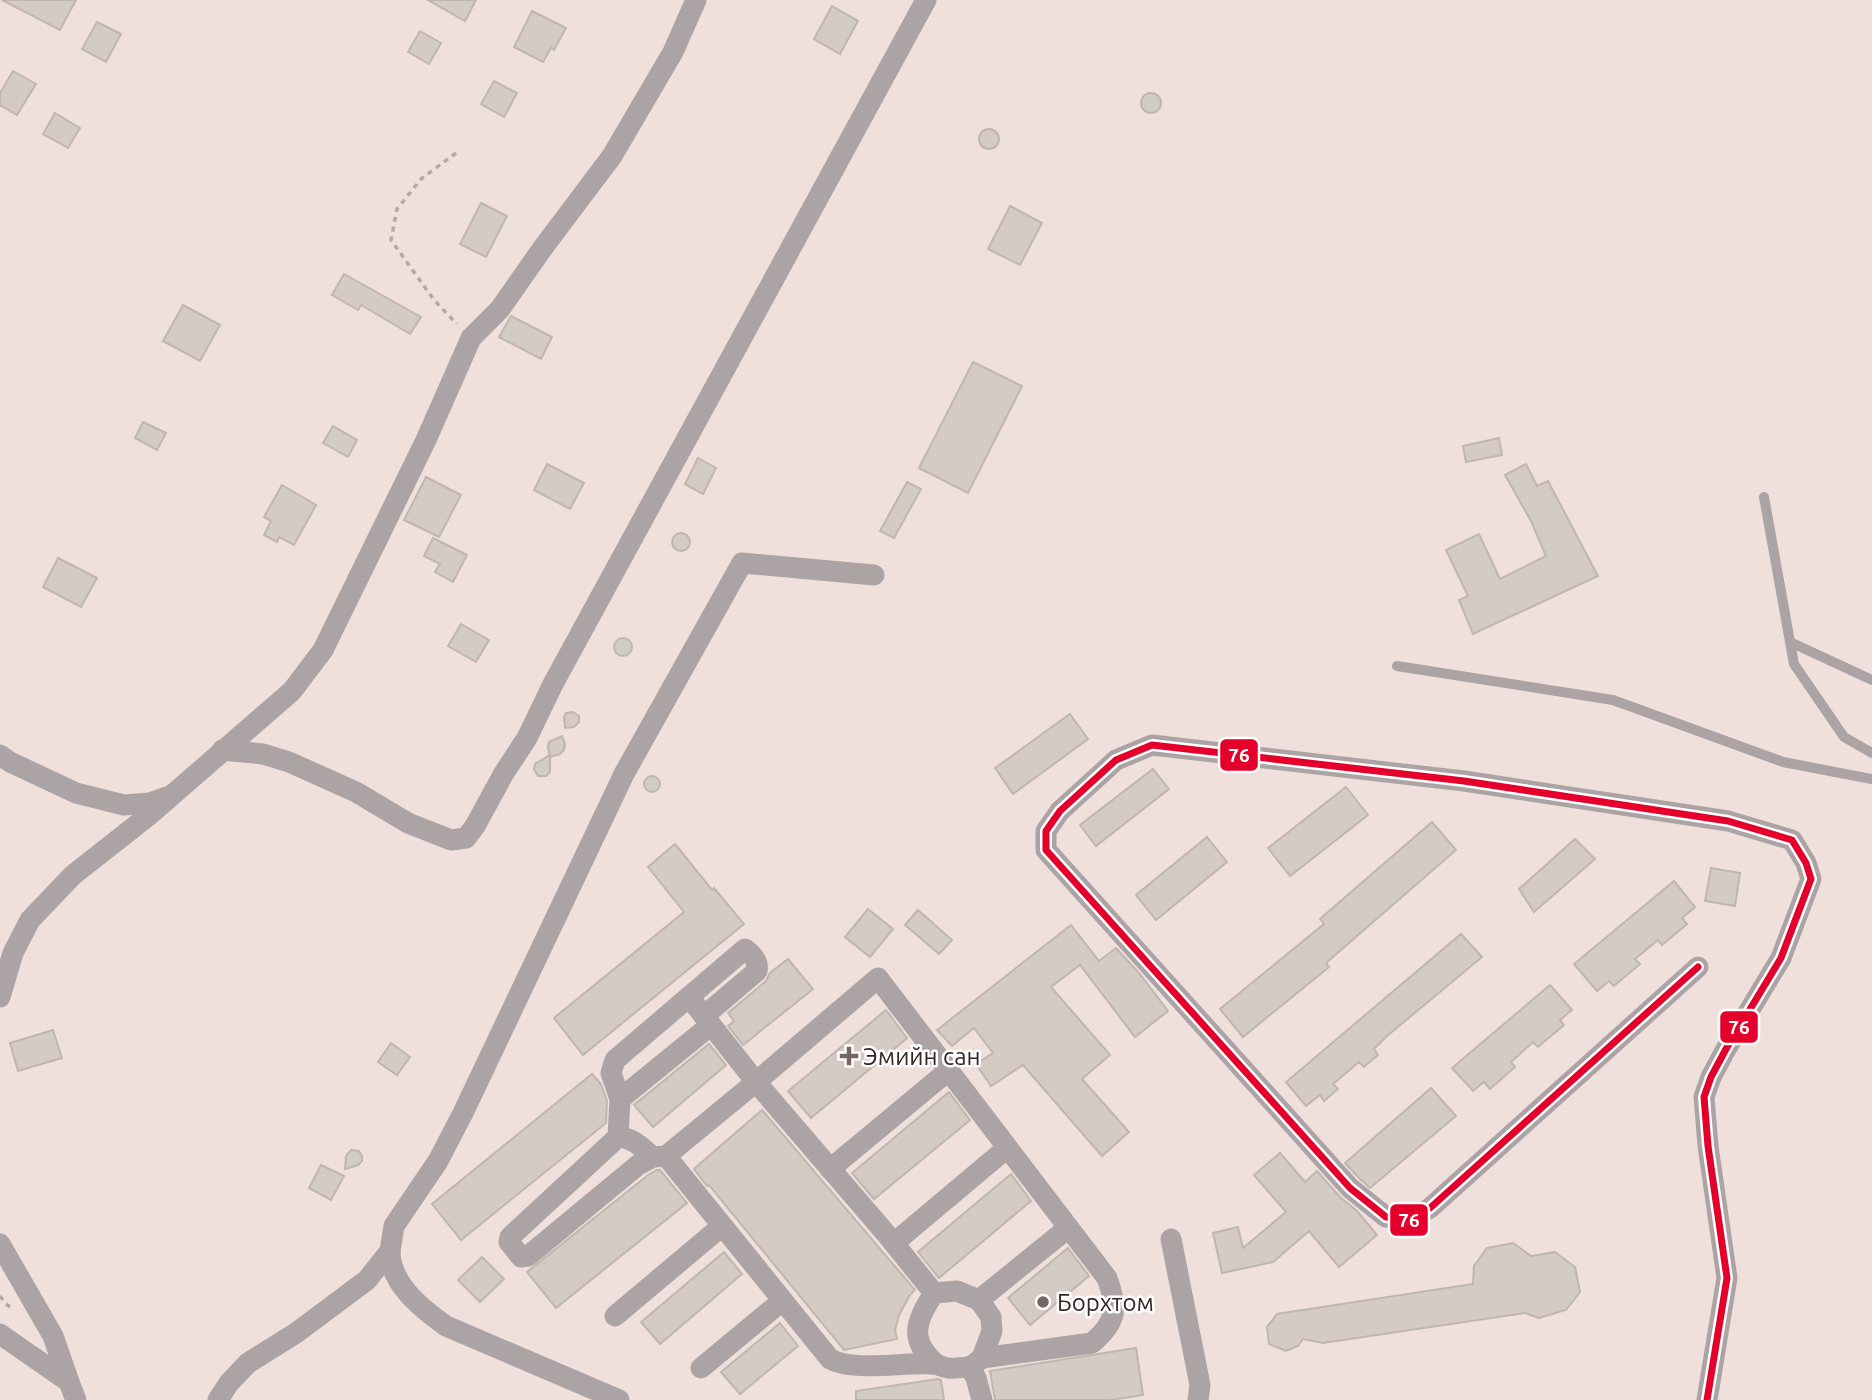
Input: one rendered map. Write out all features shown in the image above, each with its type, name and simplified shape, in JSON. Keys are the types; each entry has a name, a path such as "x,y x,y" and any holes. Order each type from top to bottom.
{"street":[{"path":"0,997 13,953 30,920 73,875 172,795 292,691 323,650 426,440 471,338 500,309 612,156 673,52 696,0"},
{"path":"222,750 263,754 289,762 356,792 408,823 451,840 466,838 527,738 926,0"},
{"path":"620,1400 446,1326 424,1310 407,1291 390,1265 394,1226 438,1161 457,1125 624,774 743,563 874,575"},
{"path":"1698,968 1430,1208 1409,1220 1386,1217 1350,1188 1046,850 1046,831 1060,811 1116,760 1152,745 1490,785 1728,821 1792,840 1806,863 1811,879 1781,958 1726,1049 1704,1097 1708,1146 1727,1278 1707,1400"},
{"path":"0,755 76,793 124,805 150,803 172,795"},
{"path":"618,1137 635,1141 660,1157 722,1226 827,1356 838,1363 851,1366 936,1364 947,1368 1092,1343 1104,1333 1112,1321 1115,1310 1114,1296 1107,1278 878,978 756,1082 660,1157 638,1165 528,1256 521,1257 509,1242 510,1237 618,1137 620,1099 611,1073 615,1060 745,948 752,954 758,966 757,971 707,1021 620,1099"},
{"path":"689,997 756,1082 934,1293"},
{"path":"830,1169 948,1071"},
{"path":"894,1244 1007,1148"},
{"path":"615,1316 722,1226"},
{"path":"979,1300 1068,1228"},
{"path":"1171,1239 1200,1385 1198,1400"},
{"path":"0,1244 54,1336 72,1391"},
{"path":"218,1400 229,1383 248,1363 296,1333 367,1280 390,1251"},
{"path":"936,1364 922,1348 917,1335 922,1310 934,1293 957,1291 979,1300 991,1317 992,1331 976,1363 976,1378 982,1400"},
{"path":"701,1368 782,1301"},
{"path":"0,1334 72,1391"}],"lane":[{"path":"1764,497 1794,664 1844,737 1872,752"},
{"path":"1790,642 1872,680"},
{"path":"1397,666 1613,699 1783,762 1872,779"}],"path":[{"path":"456,153 421,179 397,209 391,240 434,300 471,338"}],"building":[{"path":"2,0 76,0 60,30"},
{"path":"428,0 476,0 465,21"},
{"path":"832,6 858,21 840,54 814,39"},
{"path":"532,11 566,28 554,50 551,48 543,62 514,47"},
{"path":"97,22 121,34 106,62 82,49"},
{"path":"420,31 441,43 429,64 408,52"},
{"path":"13,71 36,84 17,115 0,105 0,93"},
{"path":"494,81 517,93 504,117 481,104"},
{"path":"1151,93 1158,96 1161,103 1158,110 1151,113 1144,110 1141,103 1144,96"},
{"path":"55,113 80,128 68,148 43,134"},
{"path":"989,129 996,132 999,139 996,146 989,149 982,146 979,139 982,132"},
{"path":"481,203 507,216 486,257 460,244"},
{"path":"1010,206 1042,223 1020,265 988,249"},
{"path":"344,274 421,317 410,334 361,305 358,310 332,295"},
{"path":"183,305 220,325 200,361 163,341"},
{"path":"511,316 552,337 541,359 499,337"},
{"path":"973,362 1022,386 968,493 919,468"},
{"path":"143,422 166,433 157,450 135,438"},
{"path":"333,426 357,440 348,457 323,443"},
{"path":"1499,438 1502,455 1466,462 1463,446"},
{"path":"698,458 716,468 703,494 685,484"},
{"path":"547,464 584,483 570,509 534,490"},
{"path":"1526,464 1537,486 1548,481 1598,576 1473,634 1459,600 1468,596 1446,550 1479,534 1500,579 1546,556 1531,521 1505,475"},
{"path":"426,477 461,495 439,537 404,520"},
{"path":"907,482 921,489 894,538 880,531"},
{"path":"282,485 316,505 294,545 279,537 277,542 264,535 271,521 264,517"},
{"path":"681,533 687,536 690,542 687,548 681,551 675,548 672,542 675,536"},
{"path":"433,538 467,555 453,582 435,572 440,564 424,556"},
{"path":"58,558 97,578 81,607 43,587"},
{"path":"461,624 489,640 476,662 448,646"},
{"path":"623,638 631,643 632,647 627,655 623,656 615,651 614,647 619,639"},
{"path":"573,712 579,716 579,722 574,727 565,728 566,713"},
{"path":"1070,714 1088,739 1013,794 995,768"},
{"path":"562,736 564,750 550,757 549,742"},
{"path":"550,755 550,772 546,776 538,776 534,769 535,764"},
{"path":"1153,769 1169,789 1096,846 1080,825"},
{"path":"649,776 655,776 660,784 658,790 649,792 644,787 644,781"},
{"path":"1346,787 1368,815 1290,876 1268,848"},
{"path":"1432,822 1456,850 1326,963 1329,967 1243,1037 1220,1009 1324,924 1320,919"},
{"path":"1207,837 1227,862 1156,920 1136,895"},
{"path":"1575,839 1595,859 1534,912 1519,889"},
{"path":"675,844 744,924 583,1055 554,1018 684,912 648,867"},
{"path":"1711,868 1740,873 1735,906 1705,901"},
{"path":"1674,881 1695,907 1682,918 1687,924 1662,945 1658,940 1635,959 1640,964 1614,986 1609,981 1597,991 1574,964"},
{"path":"868,909 893,929 870,957 845,937"},
{"path":"918,910 952,940 939,954 905,925"},
{"path":"1071,925 1099,961 1116,948 1168,1011 1135,1037 1080,965 1051,987 1110,1055 1082,1079 1129,1132 1102,1156 1023,1065 991,1086 976,1064 993,1053 974,1028 952,1046 937,1030"},
{"path":"1461,934 1482,957 1387,1036 1374,1049 1378,1055 1364,1067 1359,1062 1333,1084 1338,1089 1324,1101 1320,1095 1306,1106 1286,1082"},
{"path":"788,959 813,989 743,1045 728,1026 734,1021 728,1013"},
{"path":"1550,985 1572,1010 1560,1020 1564,1025 1538,1047 1533,1042 1511,1062 1515,1067 1490,1089 1484,1082 1473,1091 1452,1068"},
{"path":"886,1010 907,1038 811,1118 788,1091"},
{"path":"53,1030 62,1058 18,1071 10,1043"},
{"path":"391,1043 410,1057 397,1075 378,1062"},
{"path":"709,1044 726,1065 653,1127 634,1105"},
{"path":"592,1074 601,1084 607,1101 606,1123 461,1240 432,1204"},
{"path":"1431,1088 1456,1116 1370,1188 1345,1163"},
{"path":"949,1092 970,1120 874,1199 852,1173"},
{"path":"762,1110 915,1290 899,1315 895,1330 897,1339 844,1350 694,1169"},
{"path":"351,1150 359,1151 362,1161 345,1169 346,1156"},
{"path":"1280,1153 1305,1182 1317,1171 1377,1235 1339,1267 1309,1231 1273,1262 1222,1273 1213,1233 1238,1227 1243,1248 1286,1212 1254,1175"},
{"path":"321,1165 344,1176 331,1200 309,1188"},
{"path":"660,1170 687,1203 556,1308 527,1272"},
{"path":"1011,1174 1031,1201 939,1278 918,1252"},
{"path":"1513,1243 1531,1256 1555,1252 1575,1267 1580,1292 1566,1310 1539,1318 1525,1313 1323,1343 1303,1339 1298,1346 1286,1351 1269,1344 1267,1327 1277,1314 1473,1284 1474,1266 1487,1248"},
{"path":"1068,1248 1089,1276 1030,1325 1008,1298"},
{"path":"724,1252 742,1274 660,1344 641,1322"},
{"path":"482,1257 504,1279 480,1302 458,1280"},
{"path":"780,1323 798,1346 740,1394 721,1372"},
{"path":"1136,1348 1143,1395 1111,1400 995,1400 990,1371"},
{"path":"941,1380 944,1400 856,1400 856,1391"}],"transit line":[{"name":"76","path":"1698,967 1430,1208 1409,1220 1386,1217 1350,1188 1046,850 1046,831 1060,811 1116,760 1152,745 1464,781 1728,821 1792,840 1806,863 1811,879 1781,958 1726,1049 1704,1097 1708,1146 1727,1278 1707,1400"}],"place":[{"name":"Эмийн сан","path":"849,1056"},
{"name":"Борхтом","path":"1043,1302"}]}
